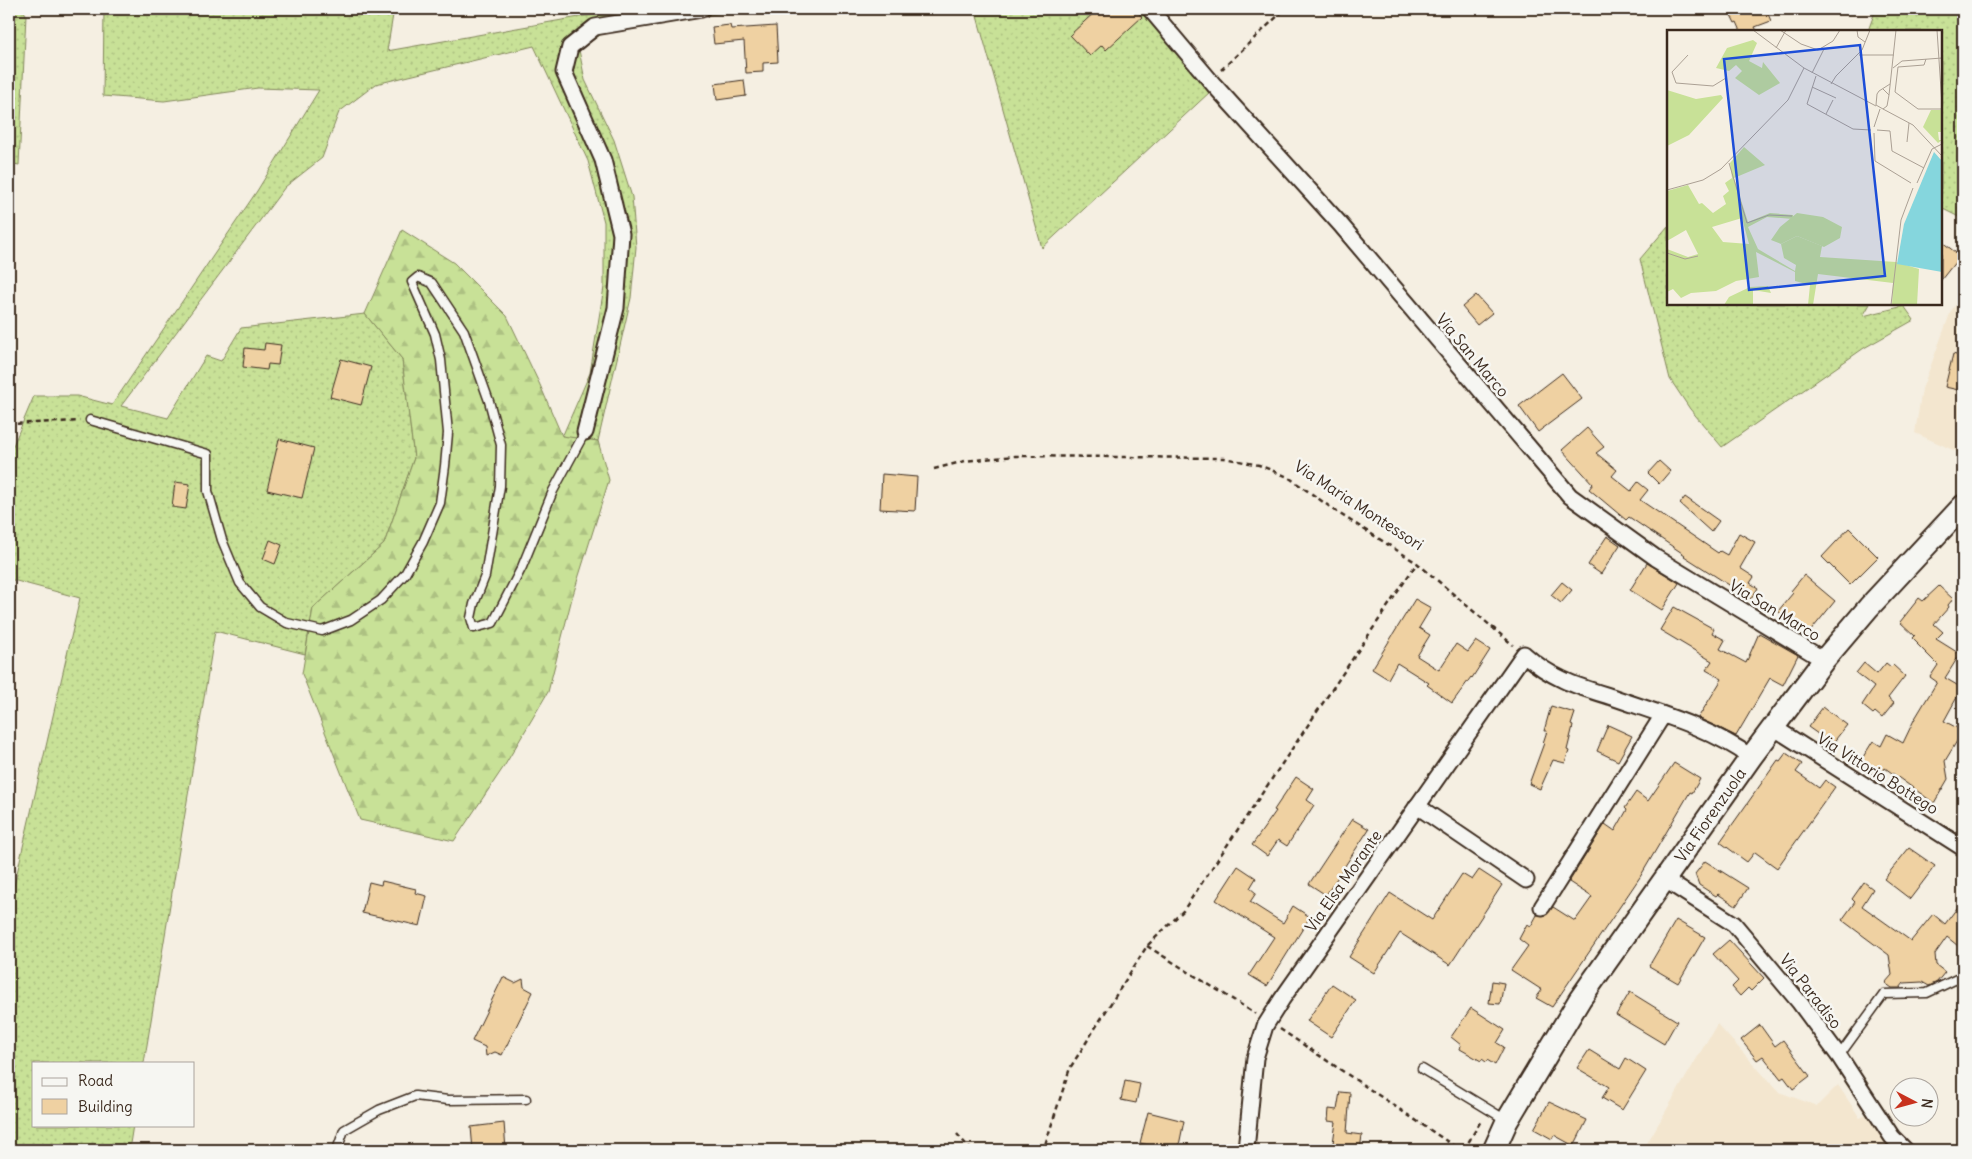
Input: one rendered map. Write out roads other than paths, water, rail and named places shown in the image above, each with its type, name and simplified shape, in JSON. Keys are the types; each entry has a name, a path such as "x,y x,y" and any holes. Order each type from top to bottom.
{"street":[{"path":"585,432 616,308 621,234 603,160 564,72 570,47 595,26 702,9"},
{"name":"Via San Marco","path":"1150,9 1210,81 1340,224 1570,496 1656,558 1824,660"},
{"name":"Via Fiorenzuola","path":"1494,1150 1507,1121 1580,998 1750,758 1824,660 1869,607 1963,506"},
{"name":"Via Elsa Morante","path":"1246,1150 1255,1058 1265,1026 1524,654 1554,677 1663,715"},
{"path":"1542,907 1663,715 1699,728 1735,746 1750,758"},
{"name":"Via Vittorio Bottego","path":"1773,728 1963,848"},
{"path":"1417,806 1526,880"},
{"name":"Via Paradiso","path":"1664,878 1734,924 1800,1002 1839,1056 1891,1144 1905,1150"}],"lane":[{"path":"90,420 208,454 208,491 222,540 240,583 260,607 287,623 322,631 351,620 381,600 406,574 440,504 448,432 441,360 435,334 412,282 418,277 432,283 464,331 489,401 501,445 500,486 494,531 484,576 471,618 474,628 493,623 522,567 553,491 585,432"},
{"path":"1839,1056 1884,994 1927,993 1963,976"},
{"path":"1422,1069 1507,1121"},
{"path":"337,1150 344,1130 379,1110 415,1096 448,1100 526,1099"}]}
